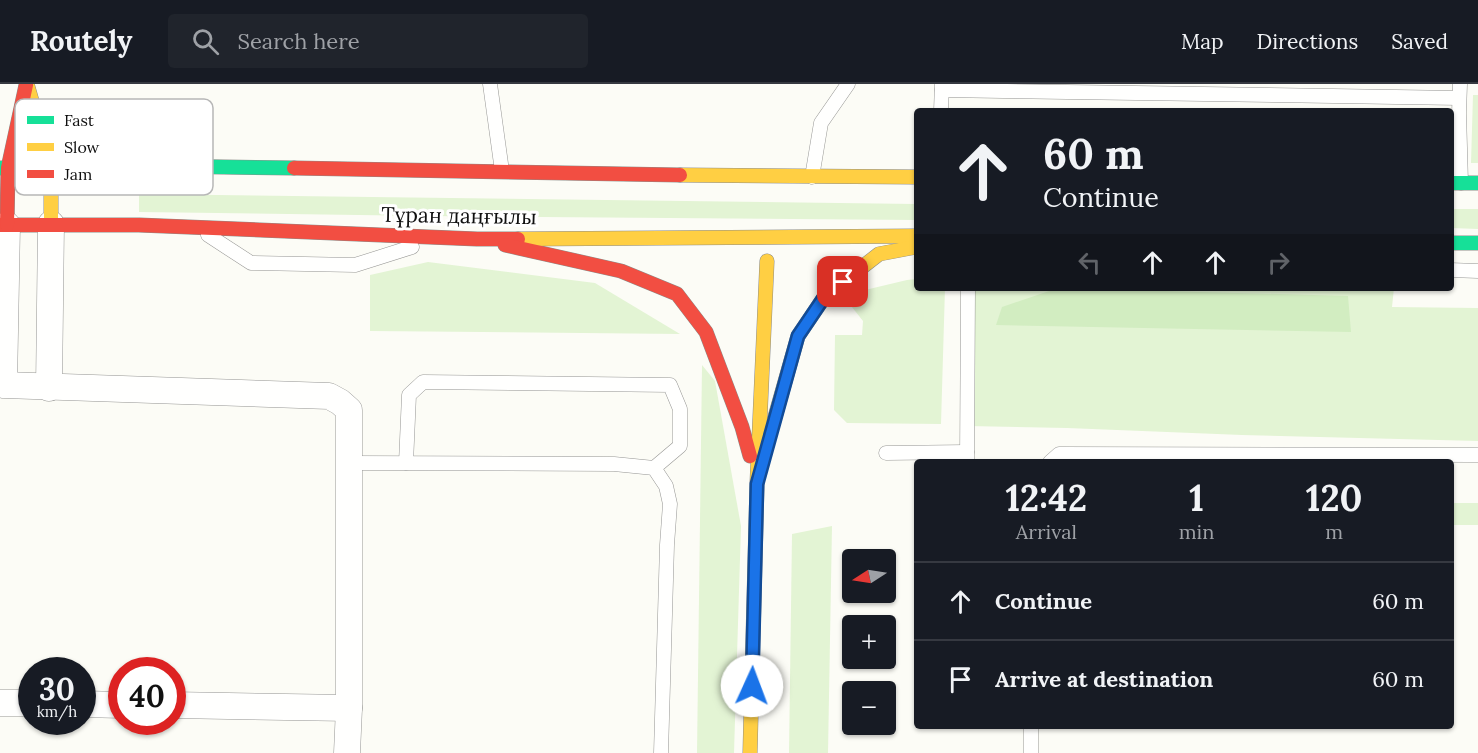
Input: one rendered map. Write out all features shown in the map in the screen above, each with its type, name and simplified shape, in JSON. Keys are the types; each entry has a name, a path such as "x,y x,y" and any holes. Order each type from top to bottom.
{"main road":[{"path":"27,84 31,99"},
{"path":"23,99 27,84"},
{"path":"4,225 4,168 15,128"},
{"path":"213,167 914,177"},
{"path":"1456,183 1478,183"},
{"path":"51,195 51,224"},
{"name":"Тұран даңғылы","path":"4,225 196,228 477,239 914,236"},
{"path":"477,239 621,271 677,294 706,332 742,427 757,484"},
{"path":"1454,243 1478,243"},
{"path":"757,484 798,336 825,296 879,254 914,247"},
{"path":"750,753 757,484 767,261"}],"street":[{"path":"49,388 51,224"},
{"path":"4,225 2,385 329,396 349,410 349,708 346,753"},
{"path":"0,703 18,703"},
{"path":"186,705 349,708"}],"lane":[{"path":"490,84 502,171"},
{"path":"812,177 820,123 848,84"},
{"path":"941,108 942,87 1460,91 1456,183"},
{"path":"196,228 251,263 355,265 439,238"},
{"path":"1454,270 1478,271"},
{"path":"886,453 967,457 968,291"},
{"path":"349,463 614,464 654,468 680,446 680,409 670,385 423,382 409,395 406,463"},
{"path":"1053,459 1059,454 1478,455"},
{"path":"654,468 666,486 670,504 661,753"},
{"path":"1030,753 1031,729"}],"green space":[{"path":"1473,95 1478,95 1478,163 1471,163"},
{"path":"139,195 914,204 914,220 139,212"},
{"path":"1454,209 1478,209 1478,229 1454,228"},
{"path":"428,262 595,283 680,334 370,331 370,275"},
{"path":"914,279 914,291 945,291 941,424 847,423 834,410 835,335 862,335 863,321 848,302 865,290"},
{"path":"968,291 1394,291 1392,307 1478,308 1478,441 967,426"},
{"path":"1049,291 1167,291 1348,296 1351,332 996,325 1002,307"},
{"path":"702,365 715,381 741,526 734,753 697,753"},
{"path":"1454,503 1478,503 1478,525 1454,525"},
{"path":"832,526 828,753 789,753 792,534"}],"traffic: fast":[{"path":"213,167 294,168"},
{"path":"0,168 15,168"},
{"path":"1454,183 1478,183"},
{"path":"1454,243 1478,243"}],"traffic: slow":[{"path":"27,84 31,99"},
{"path":"680,175 914,177"},
{"path":"51,195 51,224"},
{"path":"518,239 914,236"},
{"path":"773,424 798,336 825,296 879,254 914,247"},
{"path":"750,753 757,484 767,261"}],"traffic: jam":[{"path":"23,99 26,85"},
{"path":"7,225 8,168 15,136"},
{"path":"294,168 680,175"},
{"path":"0,225 139,225 518,239"},
{"path":"505,245 621,271 677,294 706,332 742,427 750,456"}],"route":[{"path":"752,686 757,484 798,336 825,296 843,282"}]}
